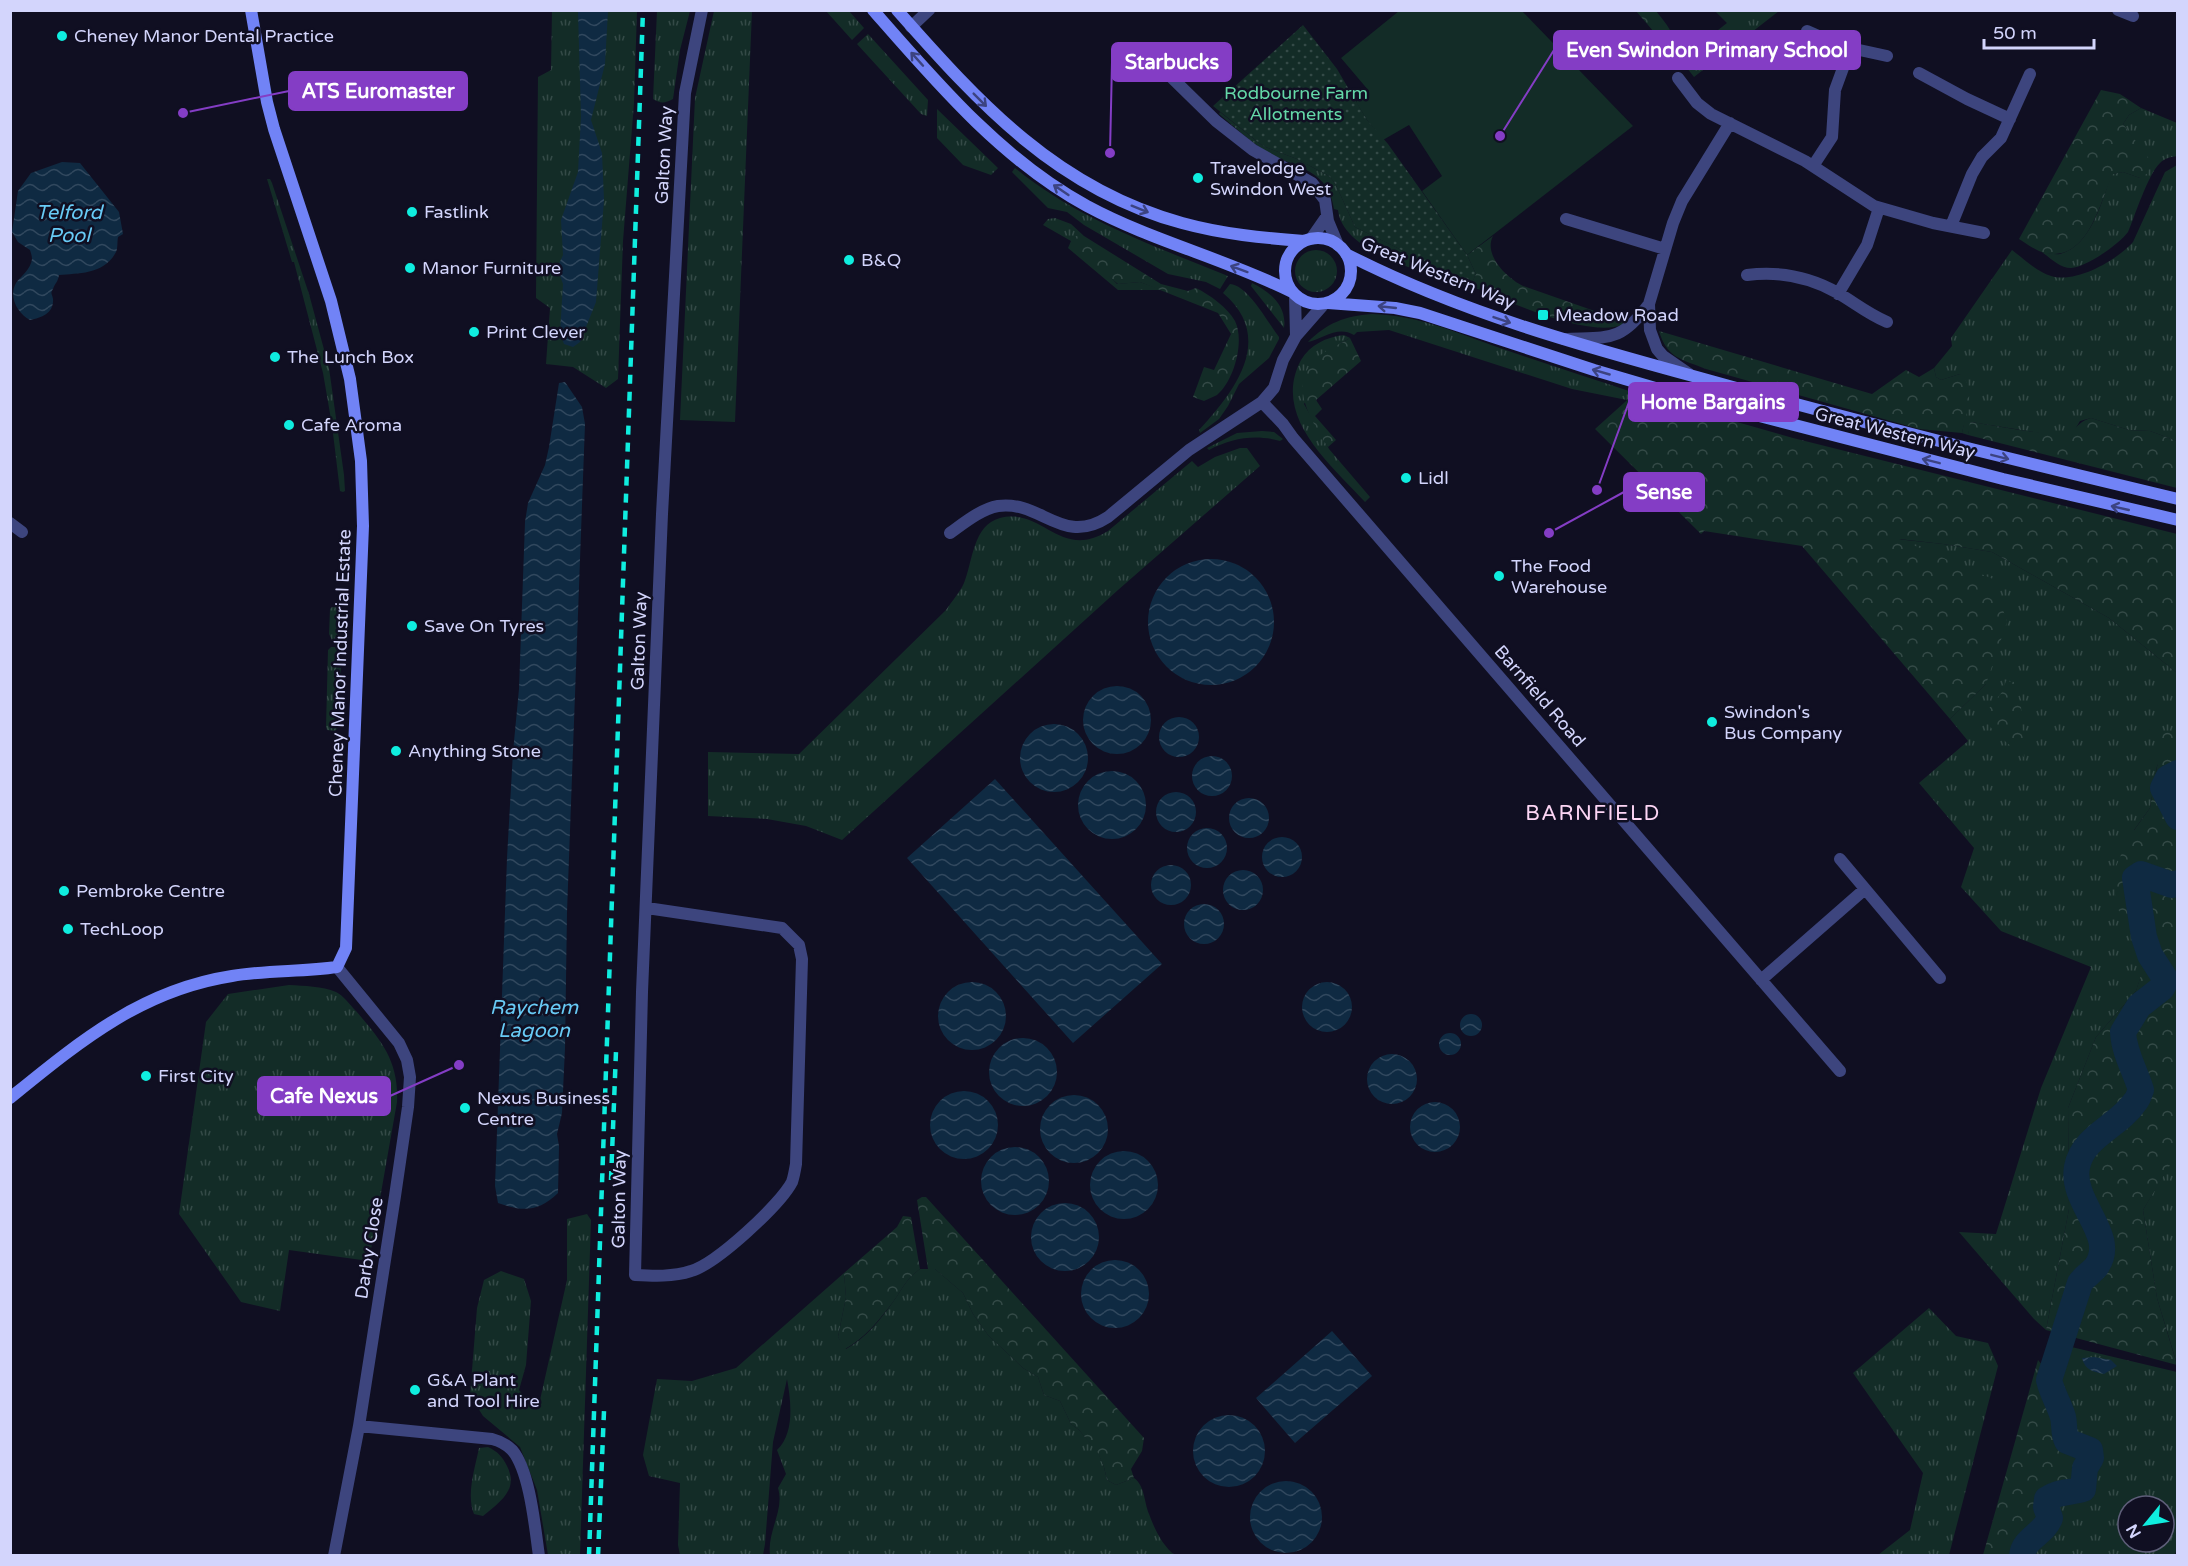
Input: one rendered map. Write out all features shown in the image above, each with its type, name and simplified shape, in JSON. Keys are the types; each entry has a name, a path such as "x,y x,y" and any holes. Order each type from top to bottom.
{"main road":[{"name":"Cheney Manor Industrial Estate","path":"251,10 274,129 331,301 350,379 361,461 363,526 347,943 337,967"},
{"path":"873,10 939,84 983,128 1022,162 1065,193 1135,228 1254,274 1308,303 1326,304 1336,299 1348,285 1351,267 1342,250 1325,239 1308,240 1235,234 1183,224 1132,207 1096,189 1049,160 1009,127 965,85 897,10"},
{"path":"1294,294 1287,284 1286,264 1296,247 1308,240"},
{"name":"Great Western Way","path":"1342,250 1389,274 1486,314 1558,339 1924,438 2178,499"},
{"name":"Great Western Way","path":"1326,304 1378,306 1420,313 1593,370 1686,397 2003,479 2178,520"},
{"path":"10,1098 93,1033 124,1013 165,994 187,986 238,975 337,967"}],"street":[{"name":"Galton Way","path":"647,908 782,928 799,945 802,959 796,1164 793,1180 784,1194 725,1250 704,1265 679,1274 656,1276 635,1275 642,992 662,514 685,93 702,10"},
{"path":"911,27 929,10"},
{"path":"2118,10 2133,16"},
{"path":"1807,31 1850,49 1887,56"},
{"path":"1813,166 1832,137 1835,90 1850,49"},
{"path":"1919,73 2010,119"},
{"path":"1951,226 1972,174 1982,157 2001,138 2030,74"},
{"path":"1169,75 1184,98 1253,150 1312,183 1325,200 1327,216 1342,250"},
{"path":"1678,78 1697,103 1711,114 1813,166 1879,208 1917,219 1984,233"},
{"path":"1692,376 1663,356 1657,349 1650,330 1649,304 1673,223 1682,201 1730,123"},
{"path":"1838,294 1870,238 1879,208"},
{"path":"1308,240 1327,216"},
{"path":"1566,219 1665,249"},
{"path":"1747,275 1772,273 1820,284 1860,310 1887,321"},
{"path":"1294,294 1296,336"},
{"path":"950,533 986,510 998,506 1023,507 1065,526 1082,527 1096,524 1108,517 1197,444 1262,402 1274,388 1283,360 1296,336 1326,304"},
{"path":"1558,339 1599,337 1620,333 1633,325 1649,304"},
{"name":"Barnfield Road","path":"1262,402 1840,1071"},
{"path":"10,523 22,532"},
{"path":"1840,859 1940,978"},
{"path":"1761,980 1865,889"},
{"name":"Darby Close","path":"334,1556 359,1425 408,1107 410,1077 407,1060 399,1043 337,967"},
{"path":"359,1425 492,1439 506,1445 518,1458 521,1467 532,1508 539,1556"}],"green space":[{"path":"552,11 637,11 634,103 623,241 618,379 606,388 573,367 546,364 550,308 536,298 538,77 551,70"},
{"path":"657,11 690,11 680,50 673,99 663,102 653,99"},
{"path":"714,11 752,11 735,422 680,420 695,98"},
{"path":"826,11 849,11 864,28 852,40"},
{"path":"1399,11 1522,11 1633,126 1467,255 1422,191 1442,176 1409,125 1383,140 1356,102 1369,91 1341,58"},
{"path":"1636,11 1656,11 1670,30 1673,43 1666,46"},
{"path":"1715,11 1779,11 1694,77 1687,68 1688,60 1702,49 1699,45 1727,23"},
{"name":"Rodbourne Farm Allotments","path":"1303,25 1337,69 1367,120 1388,144 1467,255 1476,274 1473,280 1468,283 1355,227 1335,183 1329,176 1297,159 1263,146 1213,106"},
{"path":"868,34 928,100 927,116 921,114 857,44"},
{"path":"2101,90 2120,94 2141,108 2129,115 2123,124 2150,160 2148,173 2140,178 2123,172 2113,174 2097,215 2082,240 2072,249 2060,253 2042,252 2019,239"},
{"path":"2141,108 2177,123 2177,156 2164,160 2155,168 2128,232 2118,243 2078,267 2067,268 2059,265 2042,252 2060,254 2080,242 2094,221 2112,174 2123,172 2140,178 2132,137 2123,124 2129,115"},
{"path":"937,109 998,168 991,175 963,165 937,138"},
{"path":"1220,112 1263,146 1297,159 1329,176 1335,183 1355,227 1487,292 1400,264 1358,241 1344,227 1338,210 1334,209 1331,195 1318,177 1260,148 1219,114"},
{"path":"2177,165 2177,441 2150,431 2129,430 2091,418 2080,421 2074,431 2067,435 2052,435 1971,422 1968,435 1962,433 1968,403 1960,374 1941,380 1936,377 1934,368 1952,346 1951,338 2012,250 2046,274 2061,278 2084,274 2107,263 2133,242 2165,172"},
{"path":"1015,168 1039,186 1090,217 1228,276 1220,289 1206,282 1168,274 1084,225 1067,212 1048,208 1012,172"},
{"path":"267,179 270,179 272,183 309,294 329,368 344,475 345,491 343,492 340,491 323,373 294,262 292,262"},
{"path":"1055,218 1071,224 1084,236 1071,236 1117,284 1140,282 1162,290 1118,290 1068,248 1071,241 1043,225 1048,219"},
{"path":"1070,236 1084,236 1161,284 1188,291 1196,288 1228,311 1238,329 1238,350 1233,371 1217,395 1204,401 1193,397 1204,367 1214,370 1231,334 1218,313 1140,282 1118,284 1073,247"},
{"path":"1493,236 1491,251 1494,258 1504,272 1517,282 1606,315 1626,317 1622,325 1606,328 1567,322 1502,299 1468,283 1476,274 1467,255"},
{"path":"1316,250 1331,256 1337,271 1331,286 1316,292 1301,286 1295,271 1301,256"},
{"path":"1252,283 1276,300 1283,313 1284,328 1251,286"},
{"path":"1230,284 1237,286 1251,298 1279,339 1269,358 1239,384 1219,419 1200,433 1199,430 1213,415 1236,381 1244,364 1248,346 1247,328 1239,310 1223,293"},
{"path":"1372,314 1421,321 1635,393 1627,400 1572,389 1389,330 1357,332 1354,335 1342,331 1308,342 1322,330 1337,322"},
{"path":"1659,331 1872,394 1906,370 1919,377 1934,368 1936,377 1941,380 1960,374 1968,386 1969,394 1968,410 1962,433 1919,429 1706,369 1682,360 1671,352 1662,340"},
{"path":"1344,335 1350,338 1341,343 1304,404 1329,449 1370,497 1365,502 1336,472 1309,438 1299,420 1294,401 1294,381 1301,360 1319,343"},
{"path":"1350,338 1361,361 1316,400 1322,409 1315,416 1336,440 1328,447 1306,407 1303,396 1305,374 1315,360"},
{"path":"1635,393 1793,438 2177,534 2177,673 2109,618 1992,552 1899,539 1993,579 2007,622 1986,684 1950,719 1802,546 1704,531 1701,534 1595,429"},
{"path":"2091,418 2129,430 2150,431 2177,441 2177,488 1968,435 1970,422 2061,434 2068,433 2083,421"},
{"path":"1274,432 1283,439 1280,441 1244,438 1209,450 1207,448 1237,433"},
{"path":"1240,448 1247,448 1260,466 1118,590 842,840 806,826 767,819 708,816 708,752 799,754 946,610 964,583 979,536 991,522 1000,518 1015,517 1028,520 1064,537 1077,540 1091,539 1108,531 1192,461 1198,467 1215,457"},
{"path":"1896,539 1992,552 2109,618 2177,673 2177,733 2174,733 2157,766 2150,808 2134,830 2150,978 2141,976 2136,991 2096,1037 2068,1108 2069,1209 2046,1330 1959,1232 1996,1234 2041,1088 2091,967 2001,931 1961,887 1974,848 1919,783 1968,741 1950,719 1986,684"},
{"path":"340,607 342,609 342,638 332,640 329,634 330,609"},
{"path":"331,647 342,649 338,728 335,731 327,730 326,727 328,650"},
{"path":"2006,681 2014,682 2021,706 2024,757 1994,732 1983,716 2002,692"},
{"path":"2163,732 2178,733 2178,1152 2143,1210 2157,1298 2177,1365 2046,1330 2069,1209 2068,1108 2096,1037 2136,991 2145,962 2117,907 2114,872 2127,840 2150,808"},
{"path":"289,985 331,990 347,1001 387,1052 395,1075 397,1102 369,1261 289,1250 280,1311 241,1302 179,1214 206,1022 228,994"},
{"path":"2177,1152 2177,1364 2157,1298 2143,1210"},
{"path":"926,1197 1144,1438 1142,1451 1131,1469 1134,1478 1116,1485 1107,1480 1098,1453 1071,1424 1060,1401 1044,1395 1038,1377 1023,1368 988,1335 973,1314 963,1293 935,1269 928,1269 917,1200"},
{"path":"587,1214 591,1220 580,1555 548,1555 537,1490 520,1447 483,1416 470,1395 477,1308 484,1280 501,1271 524,1279 531,1301 526,1365 519,1390 533,1406 540,1400 567,1280 567,1219"},
{"path":"903,1216 911,1217 920,1269 908,1280 871,1328 845,1349 838,1337 846,1297 844,1273 897,1227"},
{"path":"920,1269 935,1269 963,1293 973,1314 988,1335 1023,1368 1038,1377 1044,1395 1060,1401 1071,1424 1098,1452 1107,1480 1116,1485 1134,1478 1138,1481 1156,1531 1175,1555 770,1555 771,1538 778,1513 780,1496 778,1488 786,1474 777,1450 787,1435 789,1426 790,1397 787,1379 773,1442 763,1555 680,1555 678,1545 680,1483 649,1476 643,1455 657,1379 692,1381 736,1368 844,1273 846,1297 838,1337 846,1349 872,1328 908,1280"},
{"path":"1929,1308 1956,1336 1988,1343 1998,1366 1949,1555 1878,1555 1910,1530 1923,1473 1853,1373"},
{"path":"2063,1345 2177,1372 2178,1543 2176,1551 2176,1494 2116,1494 2116,1554 2175,1555 2026,1556 2030,1546 2052,1525 2052,1501 2087,1490 2089,1470 2095,1459 2088,1445 2069,1436 2068,1422 2054,1384"},
{"path":"2038,1360 2042,1365 2057,1428 2064,1443 2080,1457 2081,1464 2075,1479 2044,1489 2040,1516 2020,1540 2015,1555 1983,1555"},
{"path":"488,1447 497,1453 507,1466 511,1482 506,1495 483,1516 474,1514 471,1490 479,1448"}],"water":[{"path":"578,11 608,11 605,64 591,120 602,153 604,200 596,302 580,342 573,347 564,344 560,333 563,284 557,268 563,255 561,220 578,172 581,117"},
{"name":"Telford Pool","path":"62,162 80,163 119,212 123,234 118,237 116,252 105,265 82,273 59,275 52,292 52,308 43,316 30,320 18,309 13,294 16,283 28,269 32,259 30,250 18,242 12,232 18,191 31,173"},
{"name":"Raychem Lagoon","path":"565,382 582,407 585,424 567,912 565,1048 562,1113 557,1134 558,1193 544,1204 523,1209 498,1203 495,1186 507,858 519,689 525,522 528,503 545,465 559,383"},
{"path":"1211,559 1235,564 1255,578 1269,598 1274,622 1269,646 1255,666 1235,680 1211,685 1187,680 1167,666 1153,646 1148,622 1153,598 1167,578 1187,564"},
{"path":"1117,686 1130,689 1141,696 1148,707 1151,720 1148,733 1141,744 1130,751 1117,754 1104,751 1093,744 1086,733 1083,720 1086,707 1093,696 1104,689"},
{"path":"1179,717 1193,723 1199,737 1193,751 1179,757 1165,751 1159,737 1165,723"},
{"path":"1054,724 1067,727 1078,734 1085,745 1088,758 1085,771 1078,782 1067,789 1054,792 1041,789 1030,782 1023,771 1020,758 1023,745 1030,734 1041,727"},
{"path":"1212,756 1226,762 1232,776 1226,790 1212,796 1198,790 1192,776 1198,762"},
{"path":"1112,771 1125,774 1136,781 1143,792 1146,805 1143,818 1136,829 1125,836 1112,839 1099,836 1088,829 1081,818 1078,805 1081,792 1088,781 1099,774"},
{"path":"995,779 1162,964 1073,1043 907,858"},
{"path":"1176,792 1190,798 1196,812 1190,826 1176,832 1162,826 1156,812 1162,798"},
{"path":"1249,798 1263,804 1269,818 1263,832 1249,838 1235,832 1229,818 1235,804"},
{"path":"1207,828 1221,834 1227,848 1221,862 1207,868 1193,862 1187,848 1193,834"},
{"path":"1282,837 1296,843 1302,857 1296,871 1282,877 1268,871 1262,857 1268,843"},
{"path":"1171,865 1185,871 1191,885 1185,899 1171,905 1157,899 1151,885 1157,871"},
{"path":"1243,870 1257,876 1263,890 1257,904 1243,910 1229,904 1223,890 1229,876"},
{"path":"1204,904 1218,910 1224,924 1218,938 1204,944 1190,938 1184,924 1190,910"},
{"path":"972,982 985,985 996,992 1003,1003 1006,1016 1003,1029 996,1040 985,1047 972,1050 959,1047 948,1040 941,1029 938,1016 941,1003 948,992 959,985"},
{"path":"1332,982 1345,989 1351,997 1351,1017 1345,1025 1337,1031 1322,1032 1309,1025 1303,1017 1302,1002 1309,989 1317,983"},
{"path":"1467,1014 1475,1014 1482,1021 1482,1029 1475,1036 1467,1036 1460,1029 1460,1021"},
{"path":"1446,1033 1454,1033 1461,1040 1461,1048 1454,1055 1446,1055 1439,1048 1439,1040"},
{"path":"1023,1038 1036,1041 1047,1048 1054,1059 1057,1072 1054,1085 1047,1096 1036,1103 1023,1106 1010,1103 999,1096 992,1085 989,1072 992,1059 999,1048 1010,1041"},
{"path":"1387,1054 1397,1054 1410,1061 1417,1074 1417,1084 1410,1097 1397,1104 1387,1104 1378,1100 1371,1093 1367,1084 1367,1074 1371,1065 1378,1058"},
{"path":"964,1091 977,1094 988,1101 995,1112 998,1125 995,1138 988,1149 977,1156 964,1159 951,1156 940,1149 933,1138 930,1125 933,1112 940,1101 951,1094"},
{"path":"1074,1095 1087,1098 1098,1105 1105,1116 1108,1129 1105,1142 1098,1153 1087,1160 1074,1163 1061,1160 1050,1153 1043,1142 1040,1129 1043,1116 1050,1105 1061,1098"},
{"path":"1440,1102 1453,1109 1459,1117 1459,1137 1453,1145 1445,1151 1430,1152 1417,1145 1411,1137 1410,1122 1417,1109 1425,1103"},
{"path":"1015,1147 1028,1150 1039,1157 1046,1168 1049,1181 1046,1194 1039,1205 1028,1212 1015,1215 1002,1212 991,1205 984,1194 981,1181 984,1168 991,1157 1002,1150"},
{"path":"1124,1151 1137,1154 1148,1161 1155,1172 1158,1185 1155,1198 1148,1209 1137,1216 1124,1219 1111,1216 1100,1209 1093,1198 1090,1185 1093,1172 1100,1161 1111,1154"},
{"path":"1065,1203 1078,1206 1089,1213 1096,1224 1099,1237 1096,1250 1089,1261 1078,1268 1065,1271 1052,1268 1041,1261 1034,1250 1031,1237 1034,1224 1041,1213 1052,1206"},
{"path":"1115,1260 1128,1263 1139,1270 1146,1281 1149,1294 1146,1307 1139,1318 1128,1325 1115,1328 1102,1325 1091,1318 1084,1307 1081,1294 1084,1281 1091,1270 1102,1263"},
{"path":"1332,1331 1372,1376 1295,1443 1256,1398"},
{"path":"2094,1357 2111,1360 2117,1366 2104,1374 2093,1371 2087,1368 2082,1358"},
{"path":"1229,1415 1243,1418 1255,1425 1262,1437 1265,1451 1262,1465 1255,1477 1243,1484 1229,1487 1215,1484 1203,1477 1196,1465 1193,1451 1196,1437 1203,1425 1215,1418"},
{"path":"1286,1481 1300,1484 1312,1491 1319,1503 1322,1517 1319,1531 1312,1543 1300,1550 1286,1553 1272,1550 1260,1543 1253,1531 1250,1517 1253,1503 1260,1491 1272,1484"}],"waterway":[{"path":"2178,773 2168,778 2163,788 2178,817"},
{"path":"2022,1556 2026,1545 2050,1518 2046,1507 2047,1499 2060,1493 2083,1489 2085,1468 2091,1458 2090,1450 2067,1441 2063,1417 2049,1380 2080,1283 2096,1267 2101,1255 2102,1243 2080,1193 2077,1167 2086,1147 2120,1118 2138,1098 2141,1090 2123,1032 2139,1006 2162,988 2166,980 2150,955 2144,937 2135,878 2141,874 2172,885 2178,883"}],"railway":[{"path":"589,1556 643,10"},
{"path":"611,1180 616,1051"},
{"path":"598,1556 604,1411"}],"place":[{"name":"Cheney Manor Dental Practice","path":"62,36"},
{"name":"ATS Euromaster","path":"183,113"},
{"name":"Even Swindon Primary School","path":"1500,136"},
{"name":"Starbucks","path":"1110,153"},
{"name":"Travelodge Swindon West","path":"1198,178"},
{"name":"Fastlink","path":"412,212"},
{"name":"B&Q","path":"849,260"},
{"name":"Manor Furniture","path":"410,268"},
{"name":"Meadow Road","path":"1543,315"},
{"name":"Print Clever","path":"474,332"},
{"name":"The Lunch Box","path":"275,357"},
{"name":"Cafe Aroma","path":"289,425"},
{"name":"Lidl","path":"1406,478"},
{"name":"Home Bargains","path":"1597,490"},
{"name":"Sense","path":"1549,533"},
{"name":"The Food Warehouse","path":"1499,576"},
{"name":"Save On Tyres","path":"412,626"},
{"name":"Swindon's Bus Company","path":"1712,722"},
{"name":"Anything Stone","path":"396,751"},
{"name":"Pembroke Centre","path":"64,891"},
{"name":"TechLoop","path":"68,929"},
{"name":"Cafe Nexus","path":"459,1065"},
{"name":"First City","path":"146,1076"},
{"name":"Nexus Business Centre","path":"465,1108"},
{"name":"G&A Plant and Tool Hire","path":"415,1390"}],"district":[{"name":"BARNFIELD","path":"1593,813"}]}
